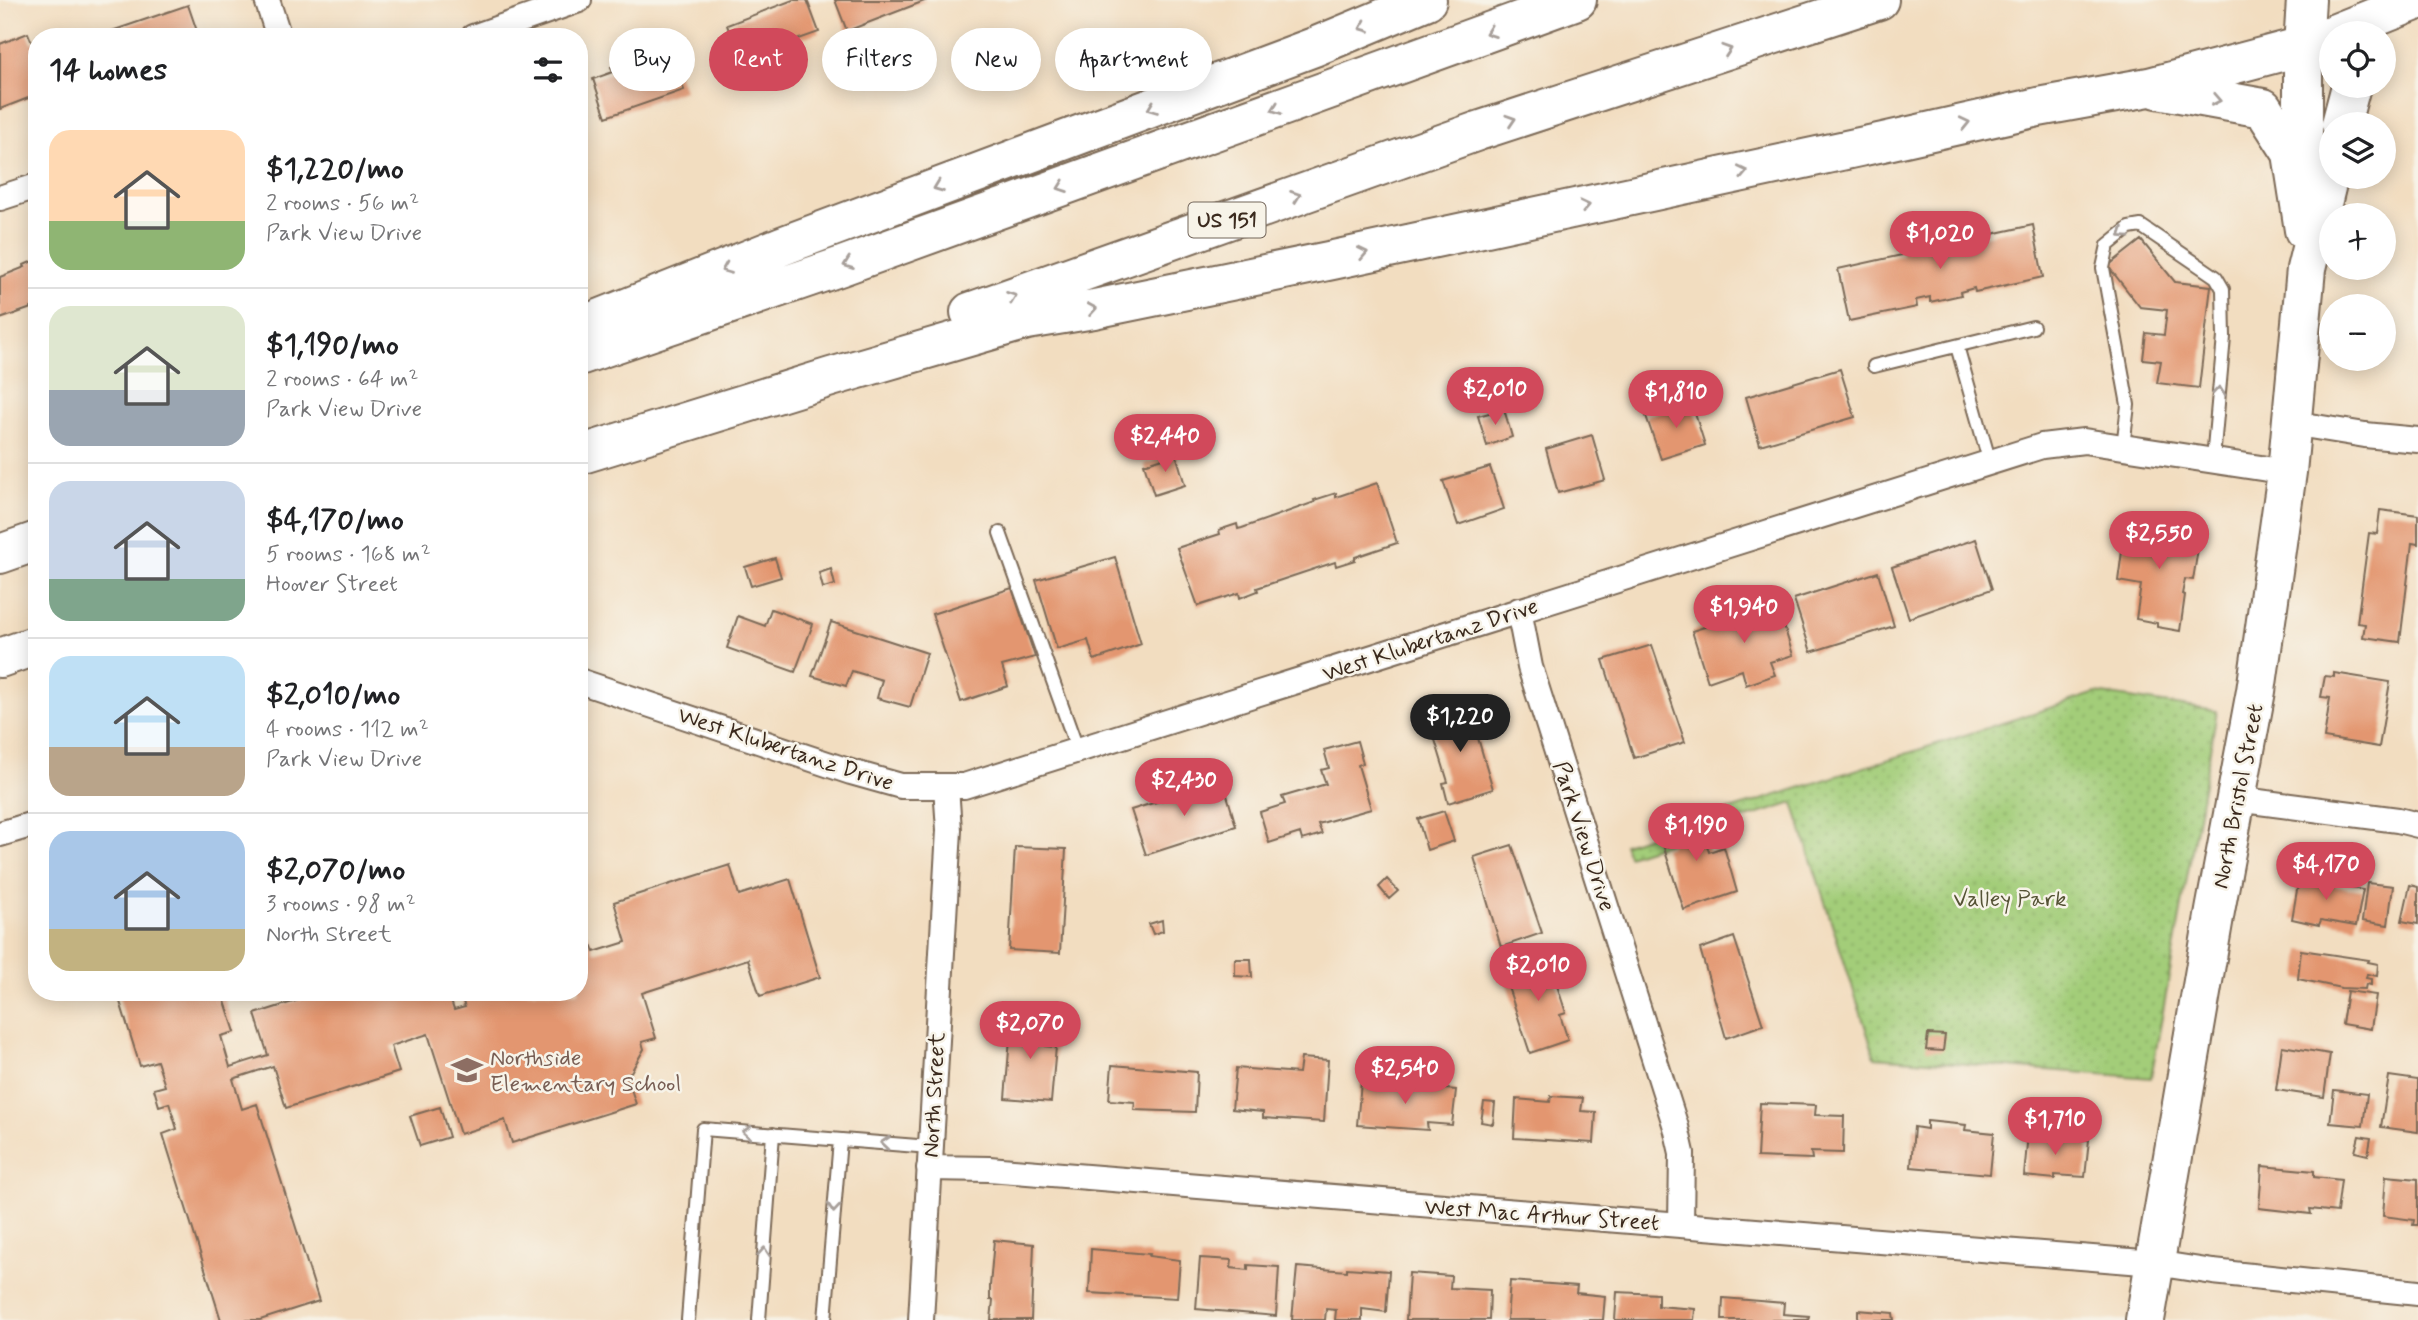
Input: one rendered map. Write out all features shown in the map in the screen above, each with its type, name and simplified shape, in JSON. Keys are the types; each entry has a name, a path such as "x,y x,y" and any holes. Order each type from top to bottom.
{"main road":[{"path":"588,323 782,246 1314,47 1427,0"},
{"path":"588,353 839,267 1577,0"},
{"name":"US 151","path":"588,451 1478,131 1879,0"},
{"name":"North Bristol Street","path":"2306,0 2335,21"},
{"path":"2363,21 2418,0"},
{"path":"588,451 1027,320 1333,260 2038,107 2149,87 2319,36"},
{"path":"2149,87 2263,108 2292,153 2304,230"},
{"name":"North Bristol Street","path":"2306,269 2304,230 2331,98"},
{"name":"North Bristol Street","path":"2145,1320 2256,691 2287,472 2306,269 2326,189"},
{"path":"0,554 28,544"},
{"path":"0,658 28,648"}],"street":[{"path":"267,0 276,28"},
{"path":"499,28 579,0"},
{"path":"0,198 28,189"},
{"path":"2291,423 2418,440"},
{"name":"West Klubertanz Drive","path":"588,684 901,786 964,786 2042,446 2084,441 2287,472"},
{"name":"Park View Drive","path":"1519,610 1530,667 1676,1127 1682,1153 1681,1225"},
{"name":"North Street","path":"921,1320 949,830 946,786"},
{"path":"2236,799 2418,825"},
{"path":"0,834 28,826"},
{"name":"West Mac Arthur Street","path":"930,1157 989,1169 2155,1263 2213,1272 2418,1293"}],"lane":[{"path":"2123,447 2128,405 2103,268 2108,245 2129,228 2141,226 2216,277 2223,289 2224,337 2213,459"},
{"path":"1874,366 2033,327"},
{"path":"1957,346 1990,463"},
{"path":"1000,533 1078,751"},
{"path":"688,1320 703,1129 840,1140 930,1157"},
{"path":"759,1320 773,1134"},
{"path":"825,1320 840,1140"}],"green space":[{"name":"Valley Park","path":"2096,693 2217,711 2151,1078 1875,1057 1793,803 1628,856 1624,844"}],"building":[{"path":"793,0 807,0 819,32 808,36 808,28 728,28 727,25"},
{"path":"835,0 927,0 855,28 846,28"},
{"path":"188,5 196,28 120,28"},
{"path":"28,33 28,98 0,109 0,44"},
{"path":"609,73 609,91 681,91 606,117 593,79"},
{"path":"2033,225 2043,277 1975,292 1974,288 1960,292 1961,295 1930,302 1930,297 1916,300 1917,307 1849,321 1838,269 1902,255 1900,246 1967,232 1969,239"},
{"path":"2141,240 2175,282 2211,286 2199,388 2157,383 2161,361 2143,359 2146,333 2164,335 2167,310 2140,307 2108,266"},
{"path":"28,263 28,309 0,319 0,277 25,267"},
{"path":"1840,369 1855,417 1760,445 1746,397"},
{"path":"1691,401 1705,445 1661,459 1646,416"},
{"path":"1504,409 1512,437 1487,446 1478,416"},
{"path":"1592,435 1605,480 1558,493 1546,449"},
{"path":"1176,454 1185,485 1154,495 1144,464"},
{"path":"1490,467 1504,509 1458,525 1443,481"},
{"path":"1377,483 1397,543 1355,557 1355,560 1336,566 1335,562 1257,588 1258,591 1240,598 1239,593 1198,606 1177,548 1220,534 1219,530 1237,524 1238,529 1242,528 1315,502 1314,500 1336,493 1336,497"},
{"path":"2380,510 2418,515 2418,544 2412,543 2400,642 2363,637 2365,624 2357,623 2369,533 2377,534"},
{"path":"2126,522 2196,532 2195,548 2198,549 2193,580 2185,579 2180,631 2157,627 2157,623 2136,619 2141,585 2118,581"},
{"path":"1976,539 1992,589 1909,618 1892,567"},
{"path":"1115,557 1141,644 1094,660 1088,640 1057,649 1036,580"},
{"path":"775,558 781,577 751,586 745,567"},
{"path":"831,569 835,585 823,588 819,573"},
{"path":"1878,572 1894,626 1811,652 1794,599"},
{"path":"1012,588 1035,657 1002,666 1008,686 961,702 932,614"},
{"path":"1777,604 1793,655 1770,662 1775,675 1746,685 1742,670 1708,682 1692,631"},
{"path":"771,609 813,624 795,672 727,648 738,616 765,626"},
{"path":"831,622 927,653 910,707 877,698 882,680 852,671 846,686 812,676"},
{"path":"1652,645 1685,742 1634,758 1603,660"},
{"path":"2334,673 2390,682 2379,747 2324,738 2330,698 2321,697 2325,676 2334,677"},
{"path":"1468,704 1493,789 1448,803 1443,783 1448,782 1428,717"},
{"path":"1357,741 1363,763 1358,765 1371,809 1318,824 1322,834 1302,840 1300,833 1269,843 1260,812 1285,804 1282,797 1326,784 1321,770 1329,768 1324,750"},
{"path":"1223,781 1236,826 1146,855 1131,810"},
{"path":"1696,810 1709,852 1724,847 1737,892 1684,910 1664,848 1671,845 1663,821"},
{"path":"1444,811 1454,841 1427,850 1418,819"},
{"path":"1512,845 1542,933 1501,947 1474,857"},
{"path":"1015,847 1066,849 1060,953 1009,950"},
{"name":"Northside Elementary School","path":"730,865 739,895 790,879 820,977 760,996 748,959 642,993 656,1038 642,1042 644,1049 631,1072 626,1074 636,1104 512,1143 505,1120 460,1134 428,1034 391,1046 399,1072 286,1108 273,1066 233,1079 242,1109 257,1104 319,1301 260,1320 221,1320 163,1134 177,1129 169,1103 159,1106 154,1089 165,1086 157,1061 140,1066 120,1001 225,1001 235,1032 221,1036 230,1067 268,1055 255,1014 296,1001 451,1001 454,1010 465,1007 463,1002 466,1001 588,1001 588,936 594,952 626,942 614,902"},
{"path":"2300,873 2337,880 2335,886 2363,890 2356,926 2321,920 2319,925 2292,919"},
{"path":"1387,879 1398,891 1389,899 1379,887"},
{"path":"2367,883 2393,886 2388,925 2362,921"},
{"path":"2410,885 2418,887 2418,924 2402,921"},
{"path":"1162,920 1163,931 1153,934 1149,924"},
{"path":"1734,937 1763,1025 1726,1038 1700,949"},
{"path":"2301,950 2369,960 2368,962 2378,964 2377,976 2367,974 2366,978 2371,979 2371,985 2366,984 2365,989 2341,988 2298,979"},
{"path":"1546,952 1566,1013 1560,1015 1568,1040 1530,1053 1503,972 1537,961 1535,955"},
{"path":"1235,959 1251,959 1252,977 1235,976"},
{"path":"2347,991 2376,995 2371,1029 2342,1024"},
{"path":"1012,1015 1048,1018 1046,1046 1056,1047 1051,1102 1005,1098"},
{"path":"1928,1034 1945,1035 1943,1051 1926,1050"},
{"path":"2282,1046 2330,1054 2324,1097 2276,1090"},
{"path":"1301,1058 1328,1060 1324,1122 1263,1118 1263,1112 1232,1109 1236,1068 1299,1073"},
{"path":"1112,1065 1197,1072 1195,1112 1134,1110 1135,1102 1109,1100"},
{"path":"2389,1076 2418,1080 2418,1132 2381,1127"},
{"path":"1361,1082 1456,1090 1452,1125 1427,1123 1428,1130 1357,1125"},
{"path":"2334,1090 2367,1094 2363,1126 2330,1123"},
{"path":"1551,1096 1583,1098 1581,1111 1596,1112 1594,1143 1514,1138 1516,1099 1550,1102"},
{"path":"1484,1102 1495,1103 1493,1124 1481,1122"},
{"path":"1760,1103 1816,1105 1815,1115 1844,1116 1843,1153 1811,1152 1812,1159 1757,1157"},
{"path":"440,1107 449,1137 420,1146 410,1116"},
{"path":"1927,1121 1966,1125 1965,1130 1994,1133 1990,1174 1911,1167 1914,1127 1927,1129"},
{"path":"2028,1133 2089,1140 2085,1177 2055,1175 2055,1179 2024,1176"},
{"path":"2359,1136 2371,1138 2368,1155 2355,1152"},
{"path":"2262,1166 2314,1171 2314,1177 2341,1180 2337,1212 2310,1209 2311,1214 2259,1208"},
{"path":"2386,1176 2418,1179 2418,1225 2413,1225 2414,1220 2383,1216"},
{"path":"994,1240 1034,1244 1031,1320 991,1320 993,1300 990,1300 990,1286"},
{"path":"1091,1249 1150,1254 1149,1256 1180,1260 1177,1298 1089,1293"},
{"path":"1200,1258 1232,1260 1231,1268 1248,1270 1248,1265 1279,1267 1276,1316 1196,1309"},
{"path":"1297,1267 1389,1271 1386,1312 1362,1309 1362,1320 1335,1320 1336,1310 1326,1309 1325,1320 1292,1320"},
{"path":"1409,1273 1451,1276 1450,1288 1490,1290 1489,1320 1406,1320"},
{"path":"1510,1281 1577,1286 1576,1293 1605,1296 1603,1320 1507,1320"},
{"path":"1617,1292 1658,1294 1658,1306 1695,1309 1694,1320 1615,1320"},
{"path":"1723,1298 1784,1303 1783,1314 1809,1316 1808,1320 1722,1320"},
{"path":"1858,1310 1893,1313 1894,1320 1858,1320"}],"place":[{"name":"Northside Elementary School","path":"467,1070"}]}
